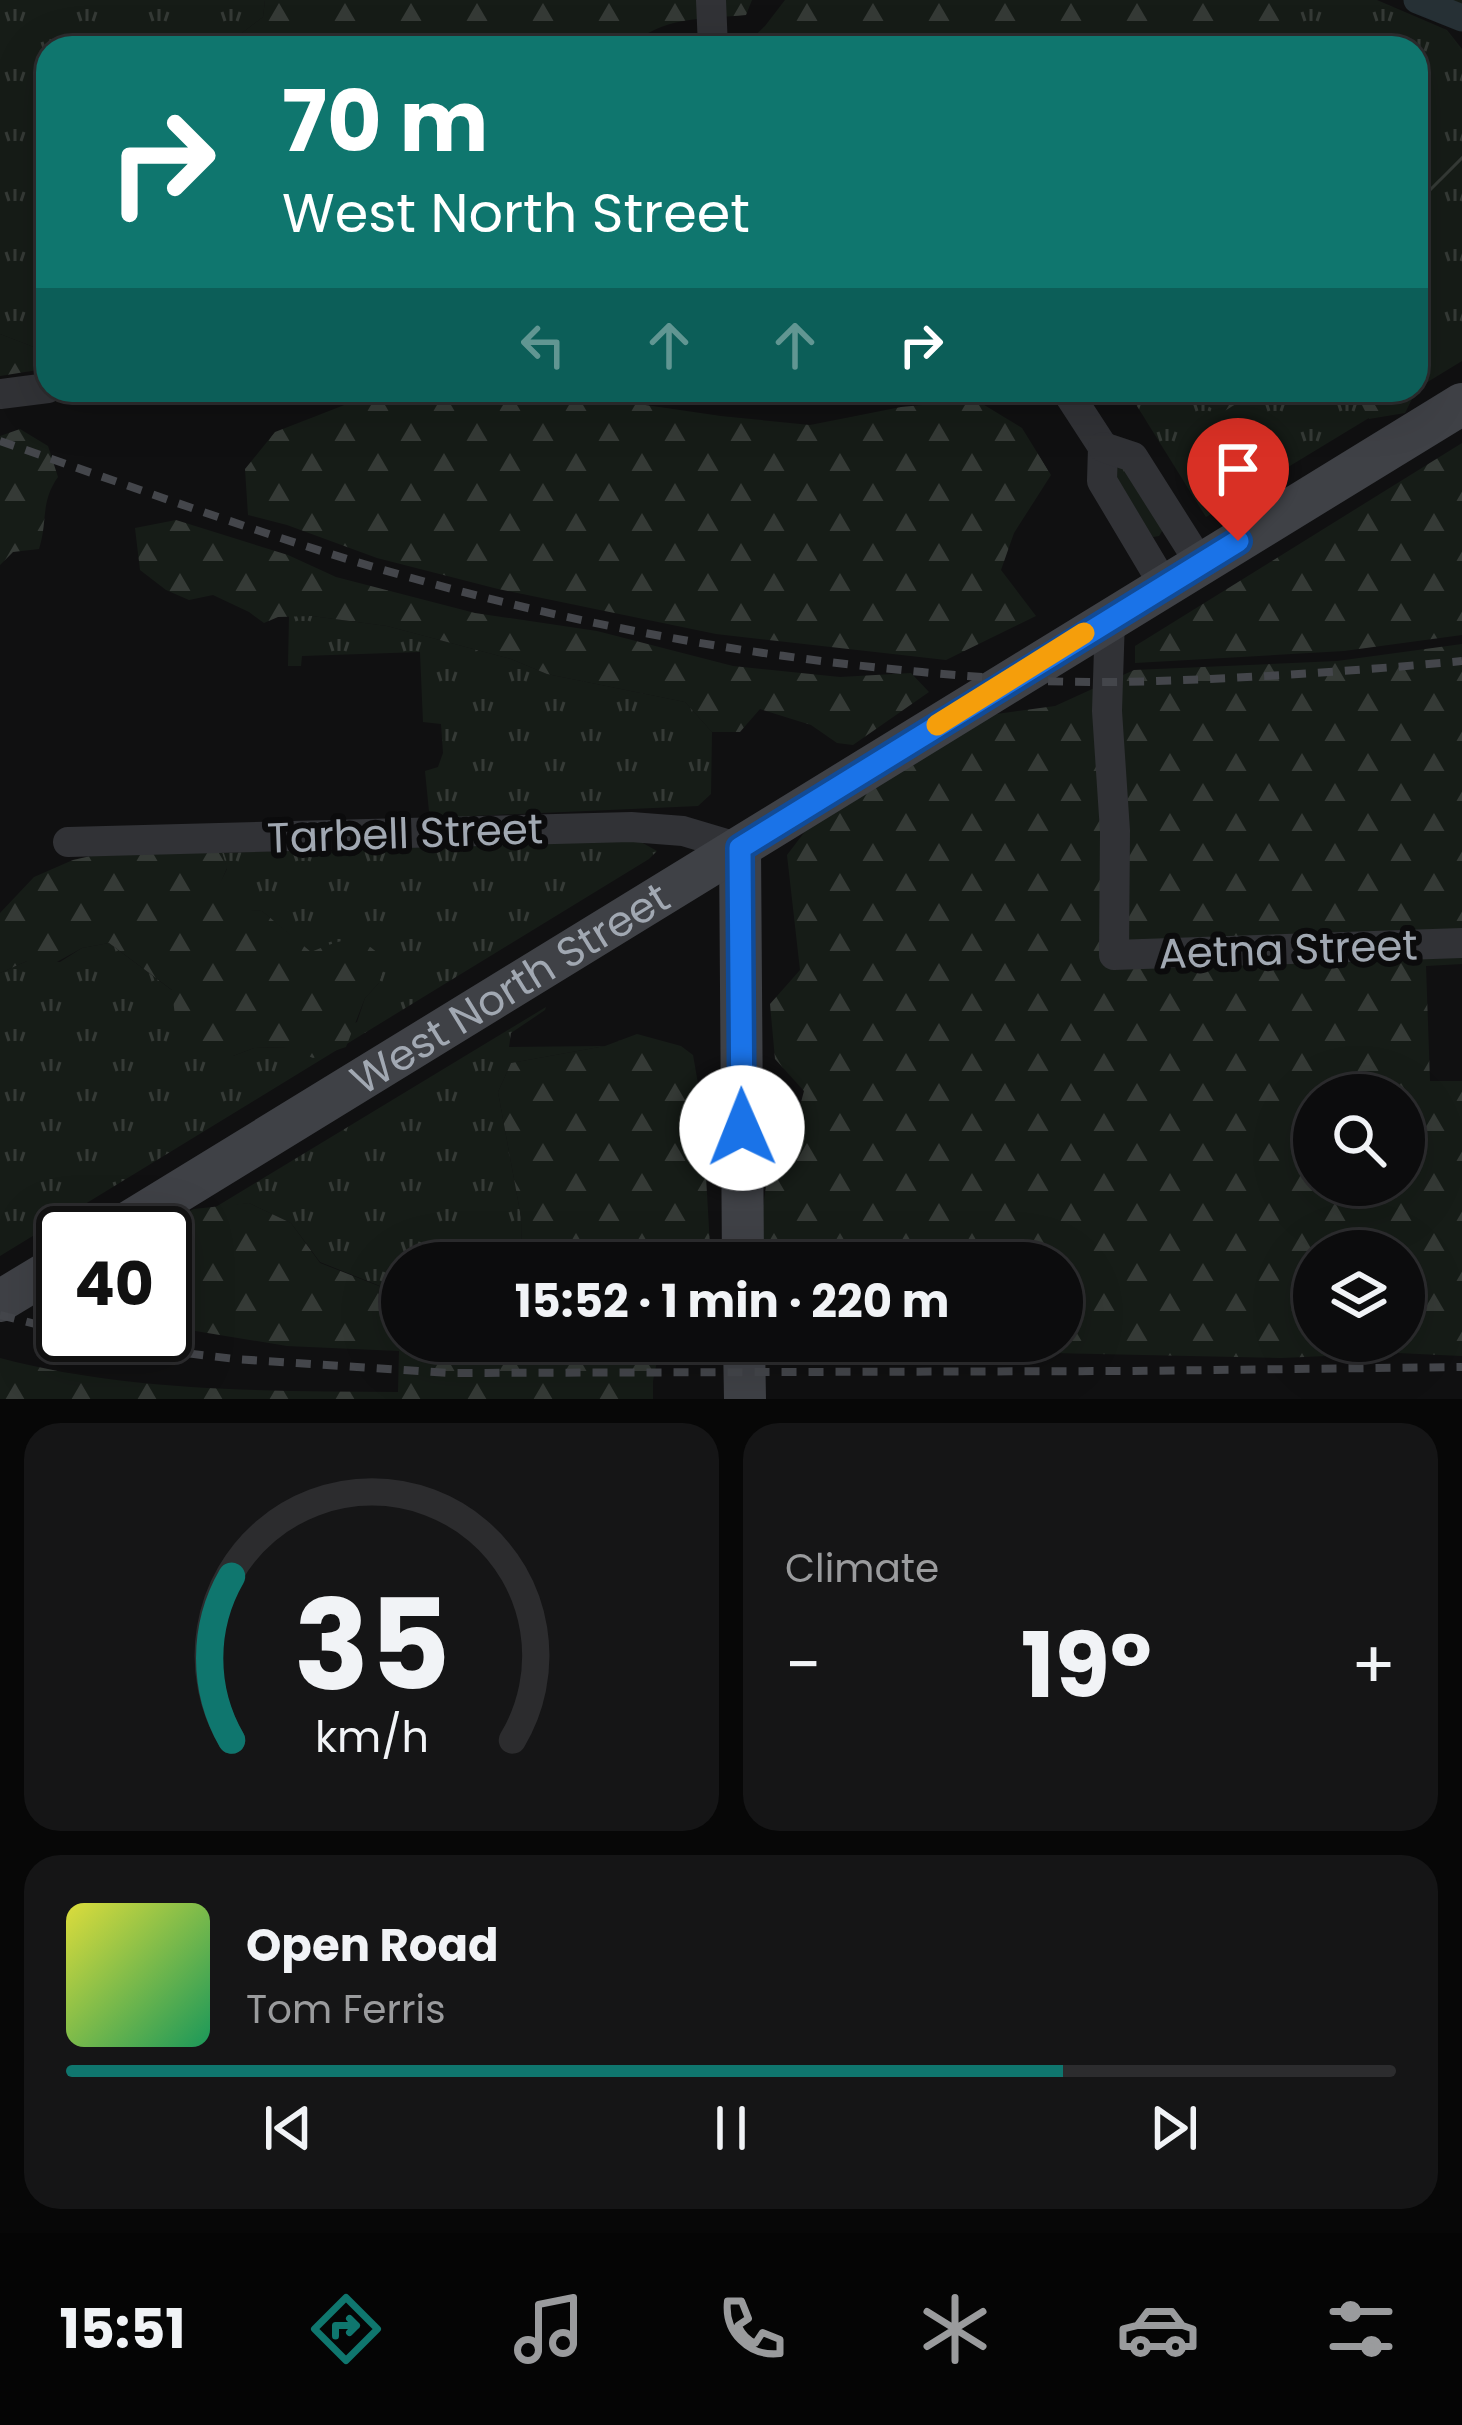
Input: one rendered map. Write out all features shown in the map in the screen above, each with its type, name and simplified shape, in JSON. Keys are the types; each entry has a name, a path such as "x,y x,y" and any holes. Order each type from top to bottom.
{"street":[{"path":"711,0 712,36"},
{"path":"0,394 36,390"},
{"path":"1074,402 1103,447 1133,458 1182,574"},
{"name":"West North Street","path":"155,1206 1462,404"},
{"name":"Aetna Street","path":"1110,618 1107,711 1115,831 1114,955 1462,943"},
{"name":"Tarbell Street","path":"68,842 631,827 683,831 740,848"},
{"path":"740,848 743,1242"},
{"path":"0,1301 36,1279"},
{"path":"744,1362 745,1399"}],"green space":[{"path":"0,0 265,0 263,17 238,36 36,36 36,348 0,334"},
{"path":"265,0 752,0 746,15 668,25 644,36 238,36 263,17"},
{"path":"785,0 1271,0 1283,36 755,36"},
{"path":"1240,0 1377,0 1447,30 1462,49 1462,361 1428,382 1428,36 1248,36"},
{"path":"1406,0 1462,0 1462,31 1437,14"},
{"path":"1462,154 1462,172 1428,203 1428,189"},
{"path":"0,334 36,348 36,370 0,376"},
{"path":"352,402 625,402 810,425 901,407 979,402 1022,428 1051,475 1014,533 1001,570 1036,616 946,660 716,634 498,589 377,558 248,515 245,469 275,432"},
{"path":"1134,402 1395,402 1206,517"},
{"path":"1202,402 1239,402 1220,414"},
{"path":"1360,402 1410,402 1405,413 1369,419"},
{"path":"20,429 48,446 58,477 46,503 39,549 13,552 0,565 0,436"},
{"path":"1462,443 1462,635 1344,651 1135,663 1135,646"},
{"path":"1124,464 1164,528 1159,536 1153,537 1113,478 1116,467"},
{"path":"176,520 288,555 336,577 475,613 597,631 733,666 840,677 911,673 929,692 853,745 837,743 811,725 760,709 740,732 712,732 685,702 547,674 511,659 387,626 312,616 278,617 264,623 213,595 189,600 140,570 135,528"},
{"path":"289,616 387,626 511,659 547,674 685,702 712,732 711,794 698,806 446,821 429,811 425,771 438,767 443,753 441,724 423,722 420,652 302,656 301,666 288,666"},
{"path":"1462,644 1462,964 1426,966 1430,1081 1462,1081 1462,1356 1425,1354 1425,1230 1293,1230 1293,1357 1281,1358 1083,1354 1083,1242 762,1242 770,1160 793,1132 804,1091 775,1059 770,1004 800,970 787,855 816,817 975,717 1055,706 1134,670 1337,661"},
{"path":"214,828 227,868 216,893 225,908 262,911 311,952 351,940 367,945 386,961 346,1047 313,1058 288,1047 213,1055 189,1038 175,1016 172,990 109,943 82,948 37,973 27,961 0,973 0,913 34,877 73,860"},
{"path":"595,839 641,842 657,851 82,1206 36,1206 36,1234 0,1256 0,973 27,961 60,962 82,948 109,943 173,991 233,1056 254,1048 288,1047 357,1022 365,998 379,983 311,953 262,911 225,909 215,893 227,869 222,853"},
{"path":"546,1007 511,1033 509,1047 605,1046 511,1063 498,1092 522,1242 381,1242 381,1286 320,1262 291,1223 249,1203 214,1208"},
{"path":"637,1034 681,1046 693,1055 702,1107 710,1242 522,1242 498,1092 511,1063 605,1046"},
{"path":"249,1203 291,1223 320,1263 381,1287 381,1350 287,1346 192,1330 194,1209"},
{"path":"0,1358 147,1383 398,1392 399,1362 657,1362 653,1399 0,1399"}],"waterway":[{"path":"1417,0 1462,18"}],"railway":[{"path":"0,441 398,574 524,607 731,648 940,674 1085,682 1336,672 1462,661"},
{"path":"0,1315 36,1324"},
{"path":"192,1354 449,1373 1462,1367"}],"slow traffic":[{"path":"937,725 1084,633"}],"route":[{"path":"742,1128 740,848 1238,541"}]}
